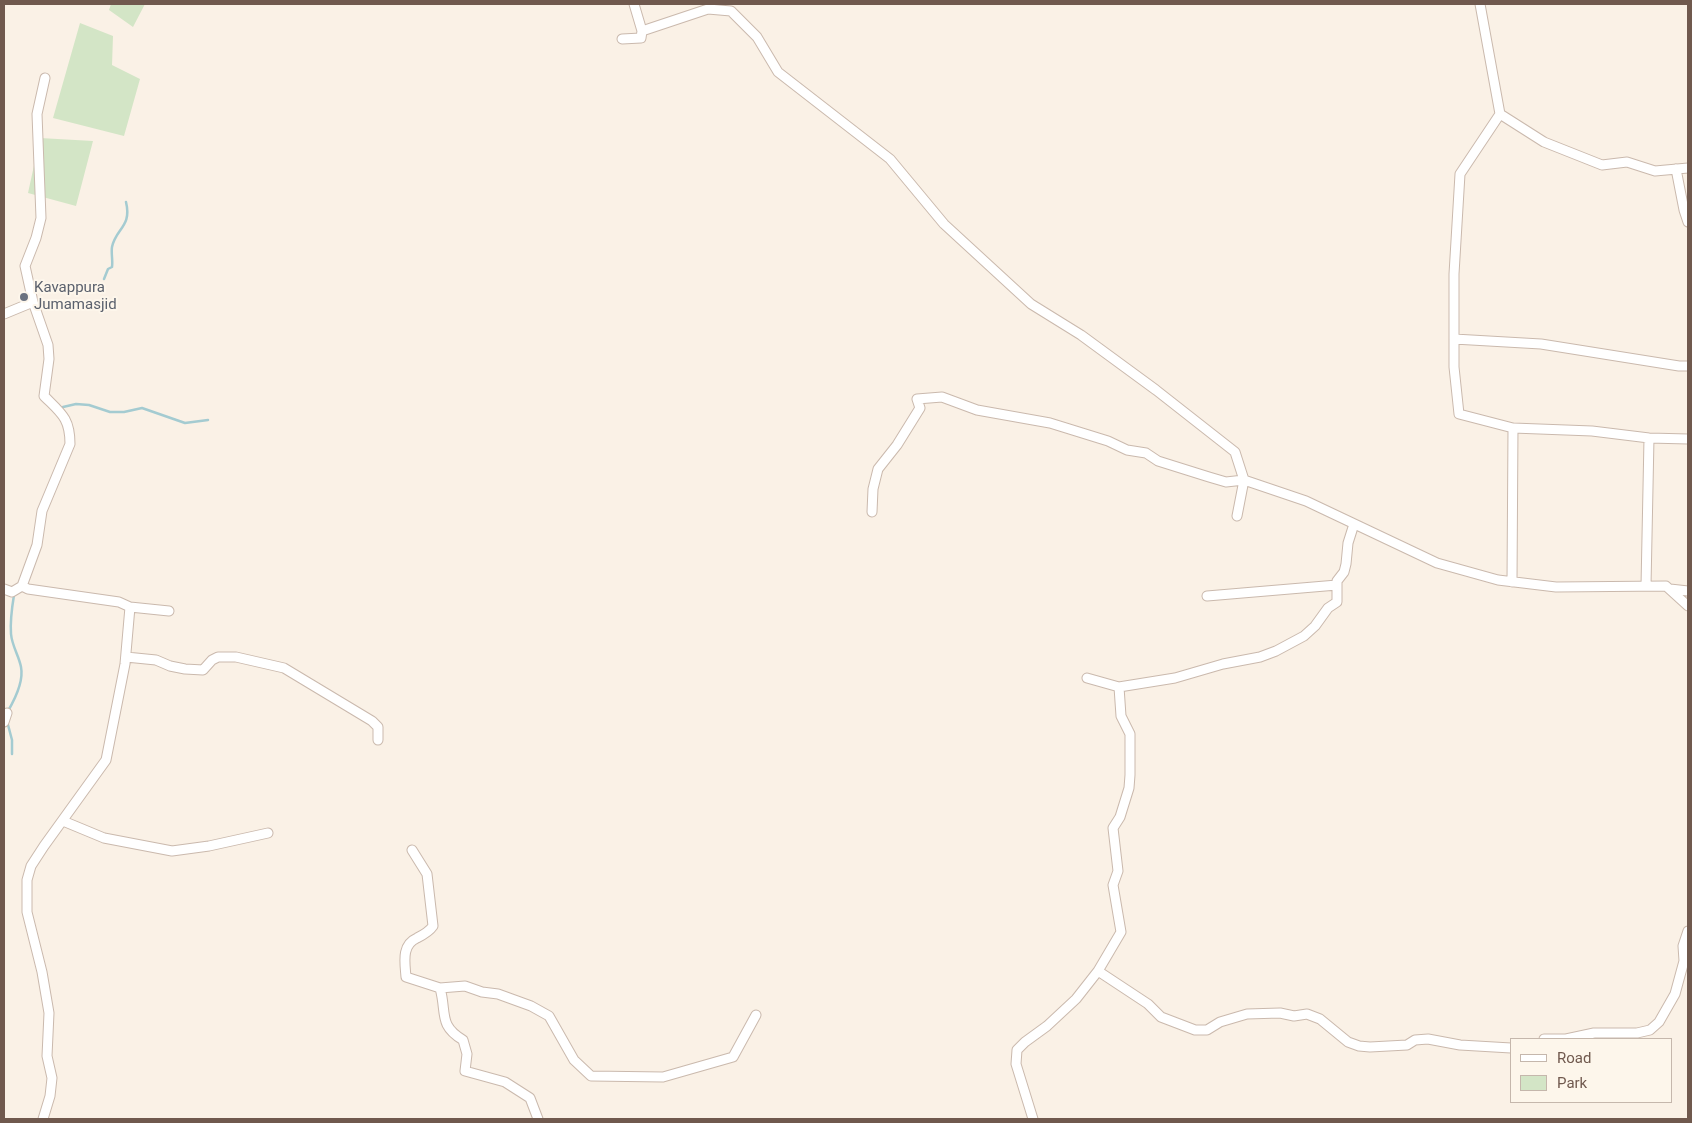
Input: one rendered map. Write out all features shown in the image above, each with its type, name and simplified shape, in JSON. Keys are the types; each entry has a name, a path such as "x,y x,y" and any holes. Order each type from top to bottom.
{"street":[{"path":"622,39 641,38 642,31 634,4"},
{"path":"1480,4 1500,114 1460,174 1454,274 1454,367 1459,414 1513,428 1592,431 1650,438 1688,439"},
{"path":"642,31 708,9 731,11 757,37 778,72 890,159 944,224 1031,304 1081,334 1235,452 1244,480 1237,516"},
{"path":"4,589 12,592 22,586 37,545 42,511 70,444 70,427 67,421 44,396 48,345 30,303 25,266 36,238 41,218 37,114 45,78"},
{"path":"1500,114 1544,142 1602,164 1627,162 1655,171 1688,168"},
{"path":"1676,169 1688,222"},
{"path":"4,314 30,303"},
{"path":"1454,339 1541,344 1688,366"},
{"path":"872,512 873,489 878,469 897,445 920,408 917,399 942,397 977,410 1050,423 1108,441 1127,450 1146,453 1158,461 1226,482 1244,480 1306,501 1437,563 1498,580 1556,587 1666,586 1688,606"},
{"path":"1512,582 1513,428"},
{"path":"1646,586 1650,438"},
{"path":"1087,678 1119,687 1175,678 1223,664 1260,657 1304,636 1315,626 1328,608 1337,602 1337,581 1344,572 1348,543 1354,524"},
{"path":"1207,596 1337,585"},
{"path":"22,586 28,589 169,611"},
{"path":"1670,589 1688,591"},
{"path":"43,1119 50,1096 52,1078 47,1056 49,1013 42,972 27,912 27,880 32,866 106,760 126,657 130,606"},
{"path":"126,657 156,660 170,666 185,669 203,670 212,660 236,657 284,668 372,720 378,727 378,740"},
{"path":"1033,1119 1016,1064 1017,1050 1076,999 1098,971 1121,932 1113,885 1118,871 1113,828 1120,816 1129,788 1130,734 1121,716 1119,687"},
{"path":"4,722 7,713"},
{"path":"63,821 104,838 172,851 209,846 268,833"},
{"path":"412,850 427,874 433,926 430,931 414,939 407,946 405,958 406,977 440,988 465,986 482,992 498,994 532,1006 549,1016 574,1060 592,1076 663,1077 732,1057 756,1015"},
{"path":"1571,1038 1594,1033 1637,1034 1650,1030 1659,1022 1675,994 1684,961 1684,946 1688,931"},
{"path":"1098,971 1148,1004 1161,1017 1195,1030 1207,1030 1220,1022 1247,1014 1280,1013 1294,1016 1306,1014 1320,1019 1348,1042 1370,1048 1407,1045 1415,1040 1428,1039 1460,1045 1510,1048"},
{"path":"440,988 444,1001 444,1021 451,1033 463,1040 467,1054 464,1071 506,1082 530,1098 538,1119"}],"green space":[{"path":"111,4 145,4 133,27 109,10"},
{"path":"80,23 113,36 112,65 140,79 124,136 53,118"},
{"path":"40,138 93,141 76,206 28,193"}],"waterway":[{"path":"104,279 108,269 112,267 114,241 127,217 126,202"},
{"path":"63,407 76,404 89,405 110,412 124,412 142,408 185,423 208,420"},
{"path":"8,711 18,690 22,673 11,634 14,595"},
{"path":"7,721 12,740 12,754"}],"place":[{"name":"Kavappura Jumamasjid","path":"24,297"}]}
